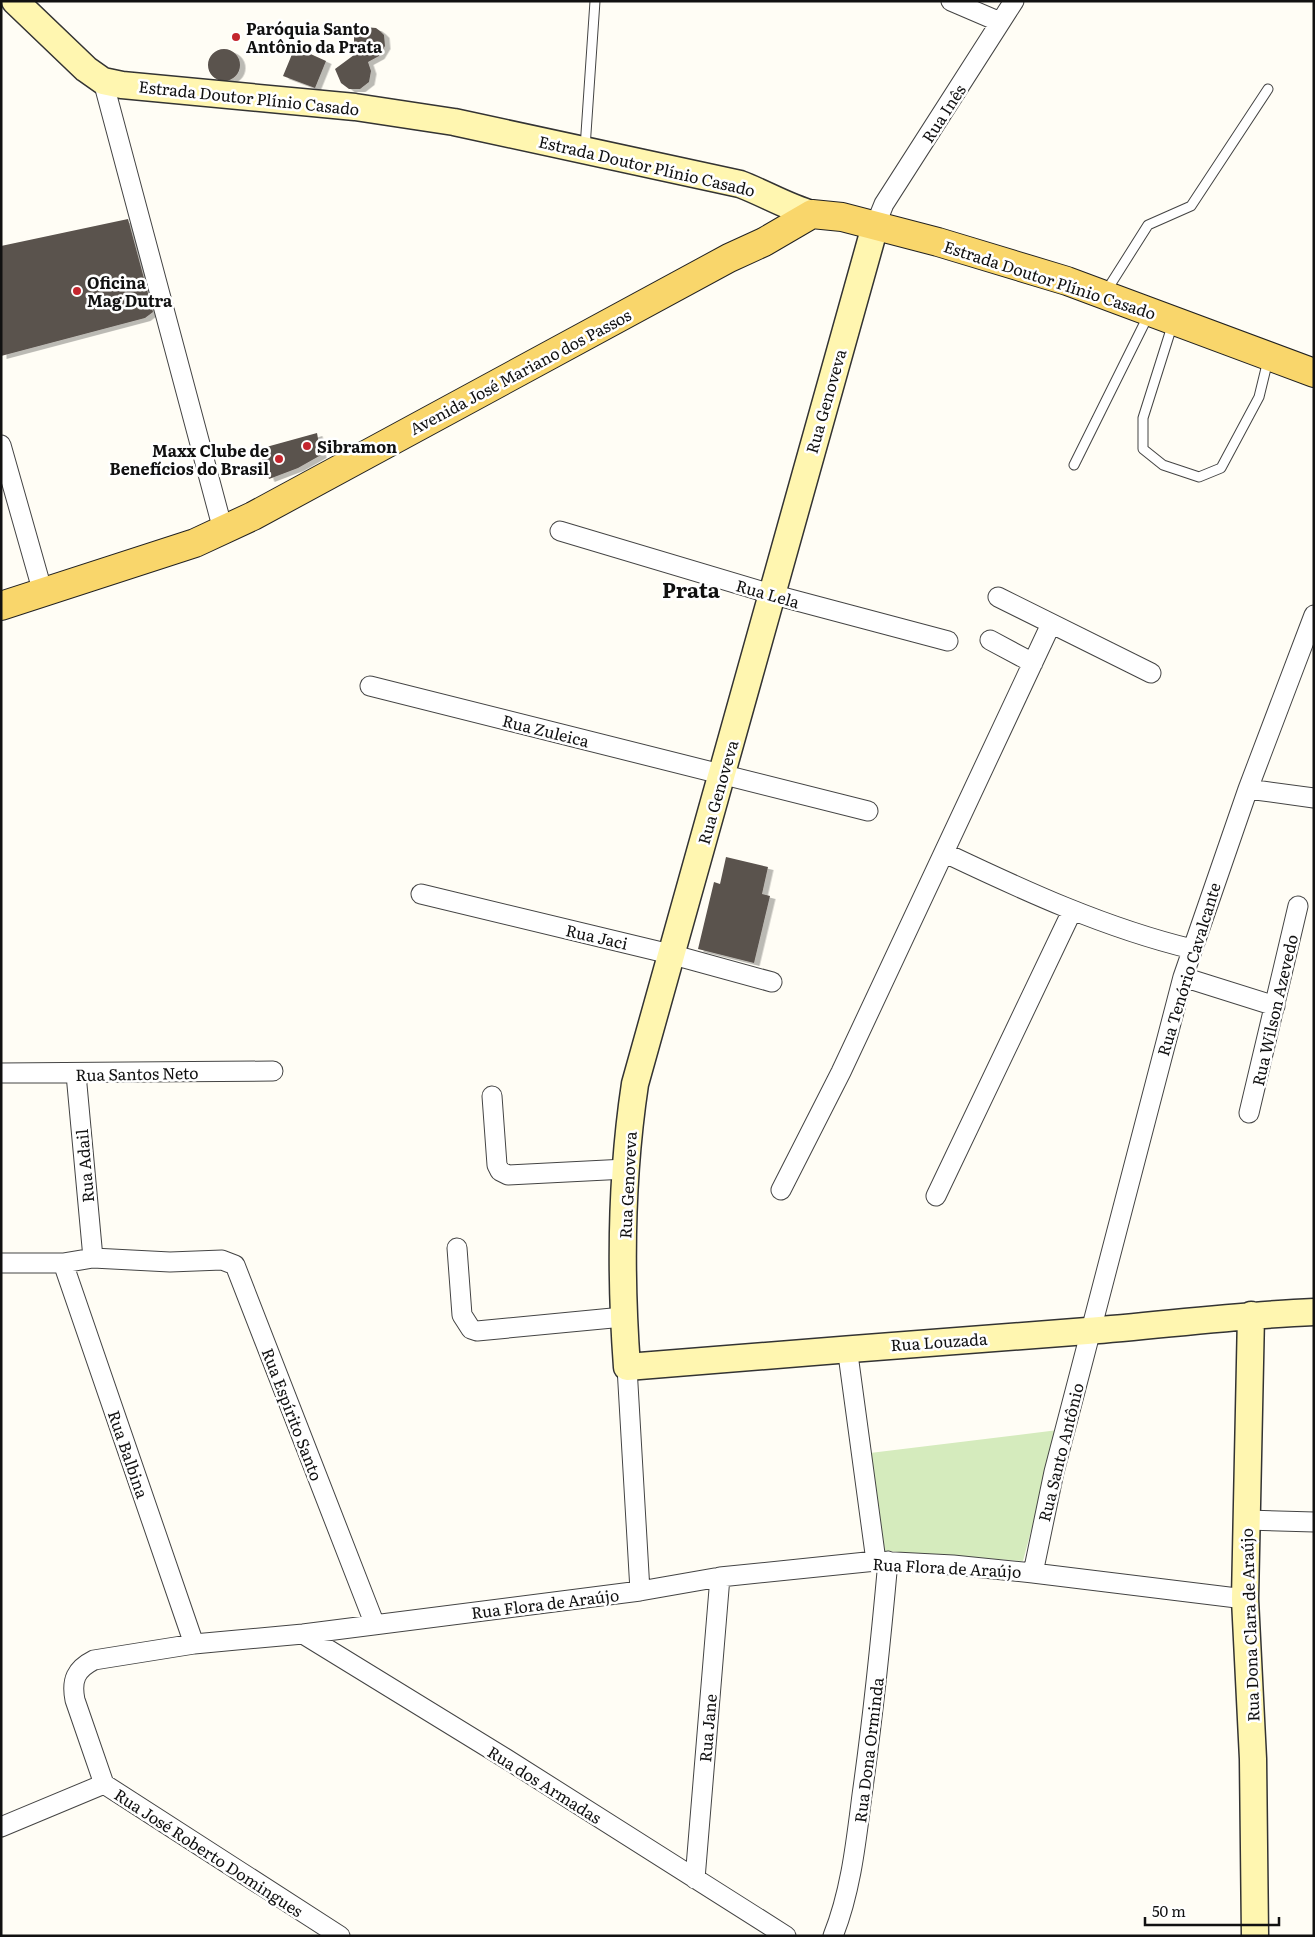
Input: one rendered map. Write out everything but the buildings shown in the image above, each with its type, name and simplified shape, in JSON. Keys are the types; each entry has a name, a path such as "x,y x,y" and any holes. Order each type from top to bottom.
{"main road":[{"name":"Estrada Doutor Plínio Casado","path":"812,214 842,217 938,242 1067,281 1314,373"},
{"name":"Avenida José Mariano dos Passos","path":"1,606 195,542 253,516 729,258 764,242 812,214"}],"street":[{"name":"Estrada Doutor Plínio Casado","path":"15,1 86,69 103,81 122,85 373,110 454,122 585,148 740,184 770,195 796,209 812,214"},
{"path":"951,1 1000,22"},
{"name":"Rua Inês","path":"875,226 884,204 1014,1"},
{"path":"103,81 223,530"},
{"name":"Rua Genoveva","path":"626,1367 623,1317 626,1169 635,1084 875,226"},
{"path":"1,445 43,593"},
{"name":"Rua Lela","path":"560,531 771,594 948,641"},
{"path":"998,597 1151,673"},
{"name":"Rua Tenório Cavalcante","path":"1090,1331 1183,977 1248,789 1314,615"},
{"path":"781,1190 841,1072 1052,624"},
{"path":"990,640 1033,662"},
{"name":"Rua Zuleica","path":"370,686 868,811"},
{"path":"1248,789 1314,798"},
{"path":"945,853 1072,911 1147,937 1192,949"},
{"name":"Rua Jaci","path":"421,894 670,954 772,982"},
{"name":"Rua Wilson Azevedo","path":"1249,1113 1298,906"},
{"path":"936,1196 1072,911"},
{"path":"1183,977 1275,1006"},
{"name":"Rua Santos Neto","path":"1,1073 76,1074 273,1071"},
{"name":"Rua Adail","path":"76,1074 93,1258"},
{"path":"492,1096 497,1165 503,1173 508,1175 626,1169"},
{"path":"457,1248 462,1315 471,1329 477,1331 623,1317"},
{"name":"Rua Espírito Santo","path":"1,1263 63,1263 93,1258 170,1262 222,1260 235,1265 375,1625"},
{"name":"Rua Balbina","path":"63,1263 194,1644"},
{"name":"Rua Louzada","path":"626,1367 848,1348 1090,1331 1251,1315 1314,1312"},
{"name":"Rua Dona Clara de Araújo","path":"1251,1315 1245,1599 1253,1759 1255,1936"},
{"name":"Rua Santo Antônio","path":"1032,1573 1054,1472 1090,1331"},
{"name":"Rua Dona Orminda","path":"833,1936 846,1898 874,1712 882,1561 848,1348"},
{"path":"626,1367 640,1591"},
{"path":"1246,1520 1314,1522"},
{"name":"Rua Flora de Araújo","path":"104,1784 72,1689 76,1674 85,1665 94,1660 194,1644 303,1634 640,1591 720,1576 882,1561 1032,1573 1245,1599"},
{"name":"Rua Jane","path":"695,1879 720,1576"},
{"name":"Rua dos Armadas","path":"303,1634 497,1752 786,1936"},
{"path":"1,1827 104,1784"},
{"name":"Rua José Roberto Domingues","path":"104,1784 340,1936"}],"lane":[{"path":"585,148 595,1"},
{"path":"1104,295 1148,225 1191,206 1268,89"},
{"path":"1162,316 1143,418 1143,449 1162,465 1199,477 1221,468 1259,397 1269,356"},
{"path":"1074,465 1162,316"}],"green space":[{"path":"1058,1430 1023,1561 885,1551 870,1453"}],"place":[{"name":"Paróquia Santo Antônio da Prata","path":"236,37"},
{"name":"Oficina Mag Dutra","path":"77,291"},
{"name":"Sibramon","path":"307,446"},
{"name":"Maxx Clube de Benefícios do Brasil","path":"279,459"}],"district":[{"name":"Prata","path":"691,588"}]}
